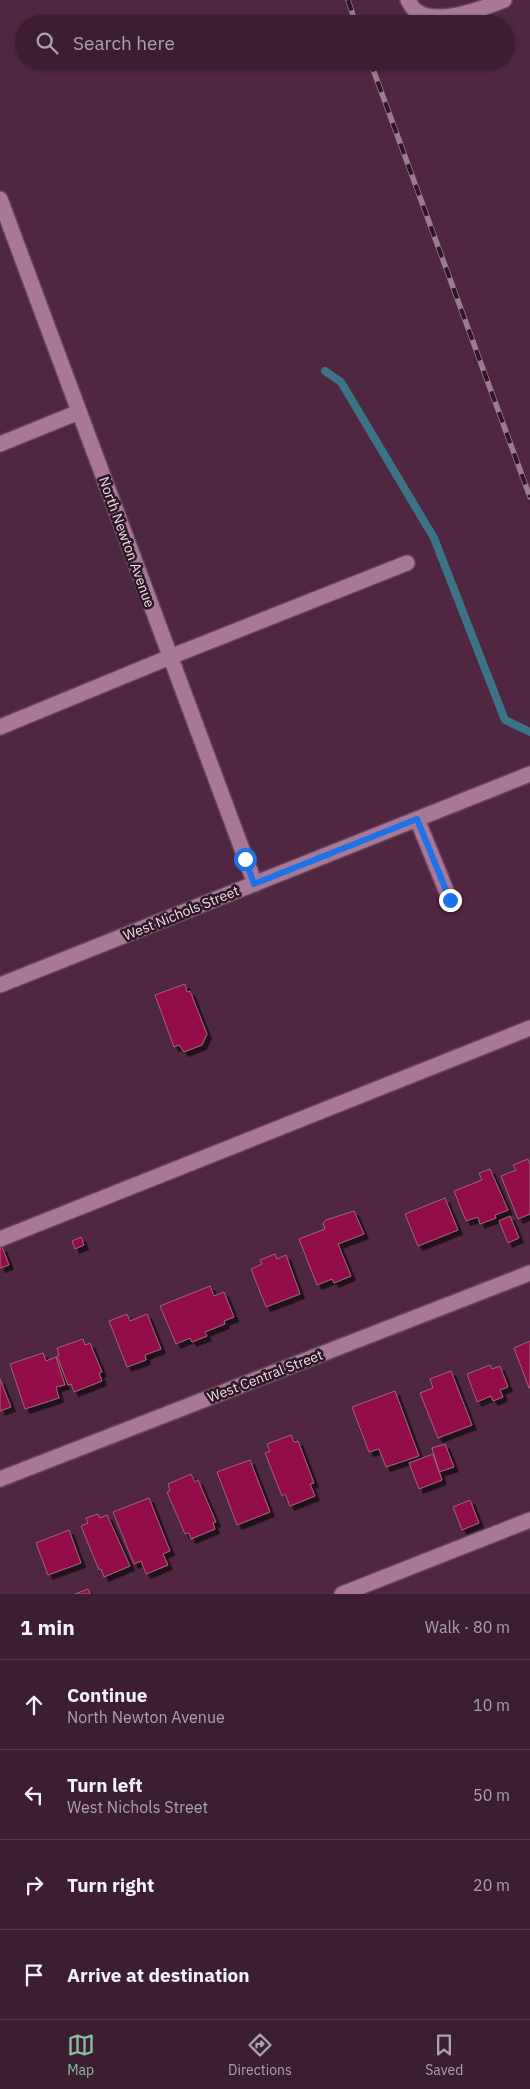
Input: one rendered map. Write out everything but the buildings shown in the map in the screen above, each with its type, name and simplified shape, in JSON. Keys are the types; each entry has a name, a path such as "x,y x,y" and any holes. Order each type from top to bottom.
{"street":[{"path":"408,0 415,10 428,15"},
{"path":"451,15 504,0"},
{"name":"North Newton Avenue","path":"0,199 254,884"},
{"path":"0,444 79,412"},
{"path":"0,727 407,563"},
{"name":"West Nichols Street","path":"0,985 530,774"},
{"path":"417,819 450,900"},
{"path":"0,1239 530,1028"},
{"name":"West Central Street","path":"0,1479 530,1273"},
{"path":"342,1594 530,1520"}],"waterway":[{"path":"325,371 341,382 434,538 505,720 530,732"}],"railway":[{"path":"348,0 353,15"},
{"path":"373,70 530,497"}],"route":[{"path":"245,859 254,884 417,819 450,900"}]}
